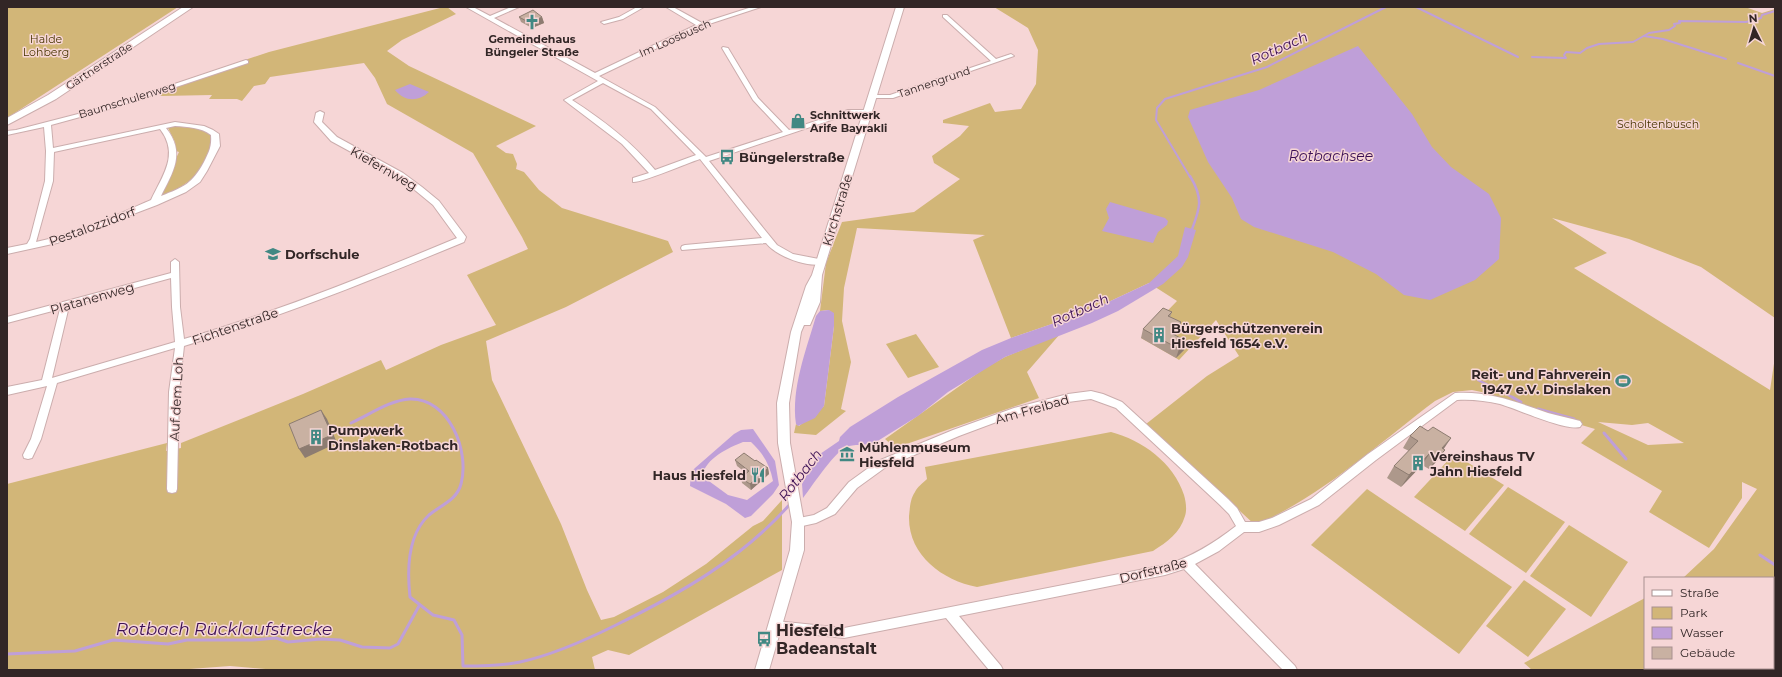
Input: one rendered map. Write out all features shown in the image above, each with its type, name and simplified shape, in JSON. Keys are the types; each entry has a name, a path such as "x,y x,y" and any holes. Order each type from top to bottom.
{"main road":[{"name":"Gärtnerstraße","path":"7,122 52,97 189,7"}],"street":[{"path":"469,7 653,108 703,158 766,240 782,254 803,260 821,262"},
{"path":"490,18 516,7"},
{"path":"604,22 620,18 641,7"},
{"path":"669,7 701,25"},
{"name":"Im Loosbusch","path":"594,76 701,25 758,7"},
{"name":"Kirchstraße","path":"762,670 787,589 797,550 796,517 784,443 783,403 787,375 794,346 815,302 817,275 900,7"},
{"path":"945,16 995,61"},
{"path":"725,48 755,99 786,132"},
{"name":"Tannengrund","path":"872,97 891,97 1011,56"},
{"name":"Baumschulenweg","path":"7,133 111,107 246,62"},
{"path":"603,80 567,100 611,130 645,161 654,174"},
{"path":"636,180 848,112 867,111"},
{"name":"Kiefernweg","path":"320,113 318,122 334,139 400,175 436,203 462,237 457,243"},
{"name":"Pestalozzidorf","path":"30,246 49,181 50,151 47,124"},
{"name":"Pestalozzidorf","path":"7,252 54,241 93,228 183,190 197,180 216,146 215,134 208,129 194,125 175,124 50,151"},
{"path":"154,203 172,161 174,148 161,126"},
{"path":"685,248 766,240"},
{"name":"Fichtenstraße","path":"7,391 49,382 180,345 233,328 457,243"},
{"name":"Auf dem Loh","path":"172,489 174,392 180,345 176,307 175,262"},
{"name":"Platanenweg","path":"7,320 65,306 176,274"},
{"path":"28,455 36,438 65,306"},
{"name":"Am Freibad","path":"796,517 816,519 831,511 853,485 882,464 956,433 1017,411 1081,396 1100,397 1119,405 1224,502 1233,511 1242,527"},
{"path":"1242,527 1259,527 1274,522 1315,502 1372,457 1455,397 1463,396 1489,398 1527,410 1549,419 1577,424"},
{"name":"Dorfstraße","path":"776,626 844,633 1165,570 1187,564 1221,545 1242,527"},
{"path":"1187,564 1291,670"},
{"path":"949,613 996,670"}],"green space":[{"name":"Halde Lohberg","path":"7,7 178,7 7,118"},
{"path":"447,7 456,14 402,40 387,51 409,66 536,126 496,146 506,153 513,154 517,164 516,169 524,172 539,190 562,208 668,241 673,252 566,307 486,341 492,380 561,524 587,590 601,620 614,617 663,592 706,564 753,526 763,521 782,500 782,570 629,655 608,650 592,657 595,670 277,670 230,666 176,670 7,670 7,484 167,443 166,451 181,448 181,443 303,394 381,360 386,370 441,345 496,325 467,275 528,249 522,237 473,153 387,104 375,78 364,63 270,77 265,84 254,86 242,101 237,99 209,99 212,95 161,96 159,94 132,103 131,98 269,52"},
{"name":"Scholtenbusch","path":"994,7 1745,7 1762,13 1775,9 1775,318 1701,267 1629,239 1552,218 1607,253 1574,268 1770,390 1775,357 1775,670 1532,670 1524,663 1644,599 1644,669 1774,669 1774,577 1684,577 1714,549 1757,489 1742,482 1742,498 1709,548 1649,512 1662,491 1581,443 1595,429 1486,393 1472,390 1453,392 1435,401 1326,485 1303,500 1255,525 1146,424 1207,376 1239,356 1216,320 1179,360 1141,338 1177,301 1149,283 1087,312 1011,338 973,240 985,235 857,228 844,288 842,321 851,362 841,409 846,411 816,435 794,433 796,424 799,426 824,406 834,326 829,310 820,311 826,263 842,222 914,212 960,179 934,163 932,156 960,136 969,126 943,123 943,120 990,103 995,112 1021,109 1036,84 1038,50 1028,28","holes":["1598,422 1632,425 1648,423 1684,443 1648,445"]},
{"path":"171,126 203,129 212,135 211,147 204,166 198,174 162,197 159,194 179,152 176,151 175,142 168,128"},
{"path":"916,334 939,367 908,378 886,344"},
{"path":"1060,334 1027,372 1039,398 895,448 885,439 985,368 1005,357"},
{"path":"1111,432 1134,441 1155,454 1173,473 1184,495 1186,511 1183,522 1168,540 1153,551 977,587 964,584 940,572 921,554 914,543 910,530 910,504 917,488 927,479 925,467"},
{"path":"1454,454 1504,485 1465,531 1414,497"},
{"path":"1508,487 1565,522 1526,573 1469,534"},
{"path":"1367,489 1512,587 1459,654 1311,545"},
{"path":"1569,525 1628,562 1591,617 1530,576"},
{"path":"1524,580 1566,609 1528,657 1486,626"}],"water":[{"name":"Rotbachsee","path":"1358,46 1412,114 1432,147 1451,167 1489,194 1501,218 1499,259 1475,280 1430,300 1404,295 1376,274 1333,252 1254,227 1241,219 1232,198 1208,162 1188,117 1190,110 1259,90"},
{"path":"410,84 429,92 420,98 407,99 395,90"},
{"path":"1110,202 1165,218 1168,221 1167,225 1158,232 1153,243 1102,231 1109,218 1106,209"},
{"path":"1185,227 1196,230 1188,257 1182,267 1163,284 1118,311 1092,323 1005,357 948,392 918,416 876,442 849,446 831,460 803,498 802,484 815,460 820,454 839,441 840,437 850,427 898,397 982,350 1011,338 1087,312 1149,283 1178,256"},
{"path":"829,310 834,313 834,326 824,406 815,418 798,426 796,424 795,410 797,383 800,370 816,316 820,311"},
{"path":"753,429 775,461 779,485 773,494 751,516 745,518 726,504 690,486 691,472 734,434 741,430","holes":["743,442 751,442 759,450 765,460 773,481 747,500 728,495 702,476 708,464 718,454"]}],"building":[{"path":"533,10 542,17 530,23 519,17"},
{"path":"1163,308 1172,312 1168,316 1181,322 1171,333 1186,341 1179,349 1143,329"},
{"path":"321,410 332,435 299,449 289,424"},
{"path":"1420,426 1428,431 1433,427 1451,438 1442,448 1445,450 1437,458 1430,453 1409,475 1394,466 1418,441 1410,436"},
{"path":"744,453 768,468 750,484 741,478 749,471 735,460"}],"waterway":[{"name":"Rotbach","path":"1190,177 1156,120 1157,108 1165,99 1267,67 1386,7"},
{"path":"1416,7 1518,57"},
{"path":"1532,57 1566,58 1564,55 1566,52 1580,53 1587,48 1599,44 1633,42 1649,33 1669,30 1675,26 1674,24 1680,23 1679,21 1746,22 1761,18 1762,15 1775,11"},
{"path":"1644,36 1663,39 1726,59"},
{"path":"1738,63 1775,76"},
{"name":"Rotbach","path":"1190,176 1199,197 1197,216 1191,232"},
{"path":"1478,380 1512,397"},
{"path":"1512,397 1521,402"},
{"name":"Rotbach","path":"351,423 387,405 410,399 424,401 436,407 446,417 454,429 459,442 462,457 463,471 461,484 456,494 448,502 429,515 416,532 410,553 409,576 410,597 433,615 454,620 462,635 463,666 506,664 532,659 569,646 616,625 664,600 710,573 753,541 791,503"},
{"path":"1538,409 1574,419"},
{"path":"1604,433 1626,459"},
{"path":"1760,555 1775,565"},
{"name":"Rotbach Rücklaufstrecke","path":"7,654 75,651 113,640 168,644 187,640 253,640 276,638 288,642 321,639 340,640 362,647 390,648 398,644 419,606"}],"place":[{"name":"Gemeindehaus Büngeler Straße","path":"532,22"},
{"name":"Schnittwerk Arife Bayrakli","path":"798,121"},
{"name":"Büngelerstraße","path":"727,157"},
{"name":"Dorfschule","path":"273,254"},
{"name":"Bürgerschützenverein Hiesfeld 1654 e.V.","path":"1159,335"},
{"name":"Reit- und Fahrverein 1947 e.V. Dinslaken","path":"1623,381"},
{"name":"Pumpwerk Dinslaken-Rotbach","path":"316,437"},
{"name":"Mühlenmuseum Hiesfeld","path":"847,454"},
{"name":"Vereinshaus TV Jahn Hiesfeld","path":"1418,463"},
{"name":"Haus Hiesfeld","path":"758,475"},
{"name":"Hiesfeld Badeanstalt","path":"764,639"}]}
